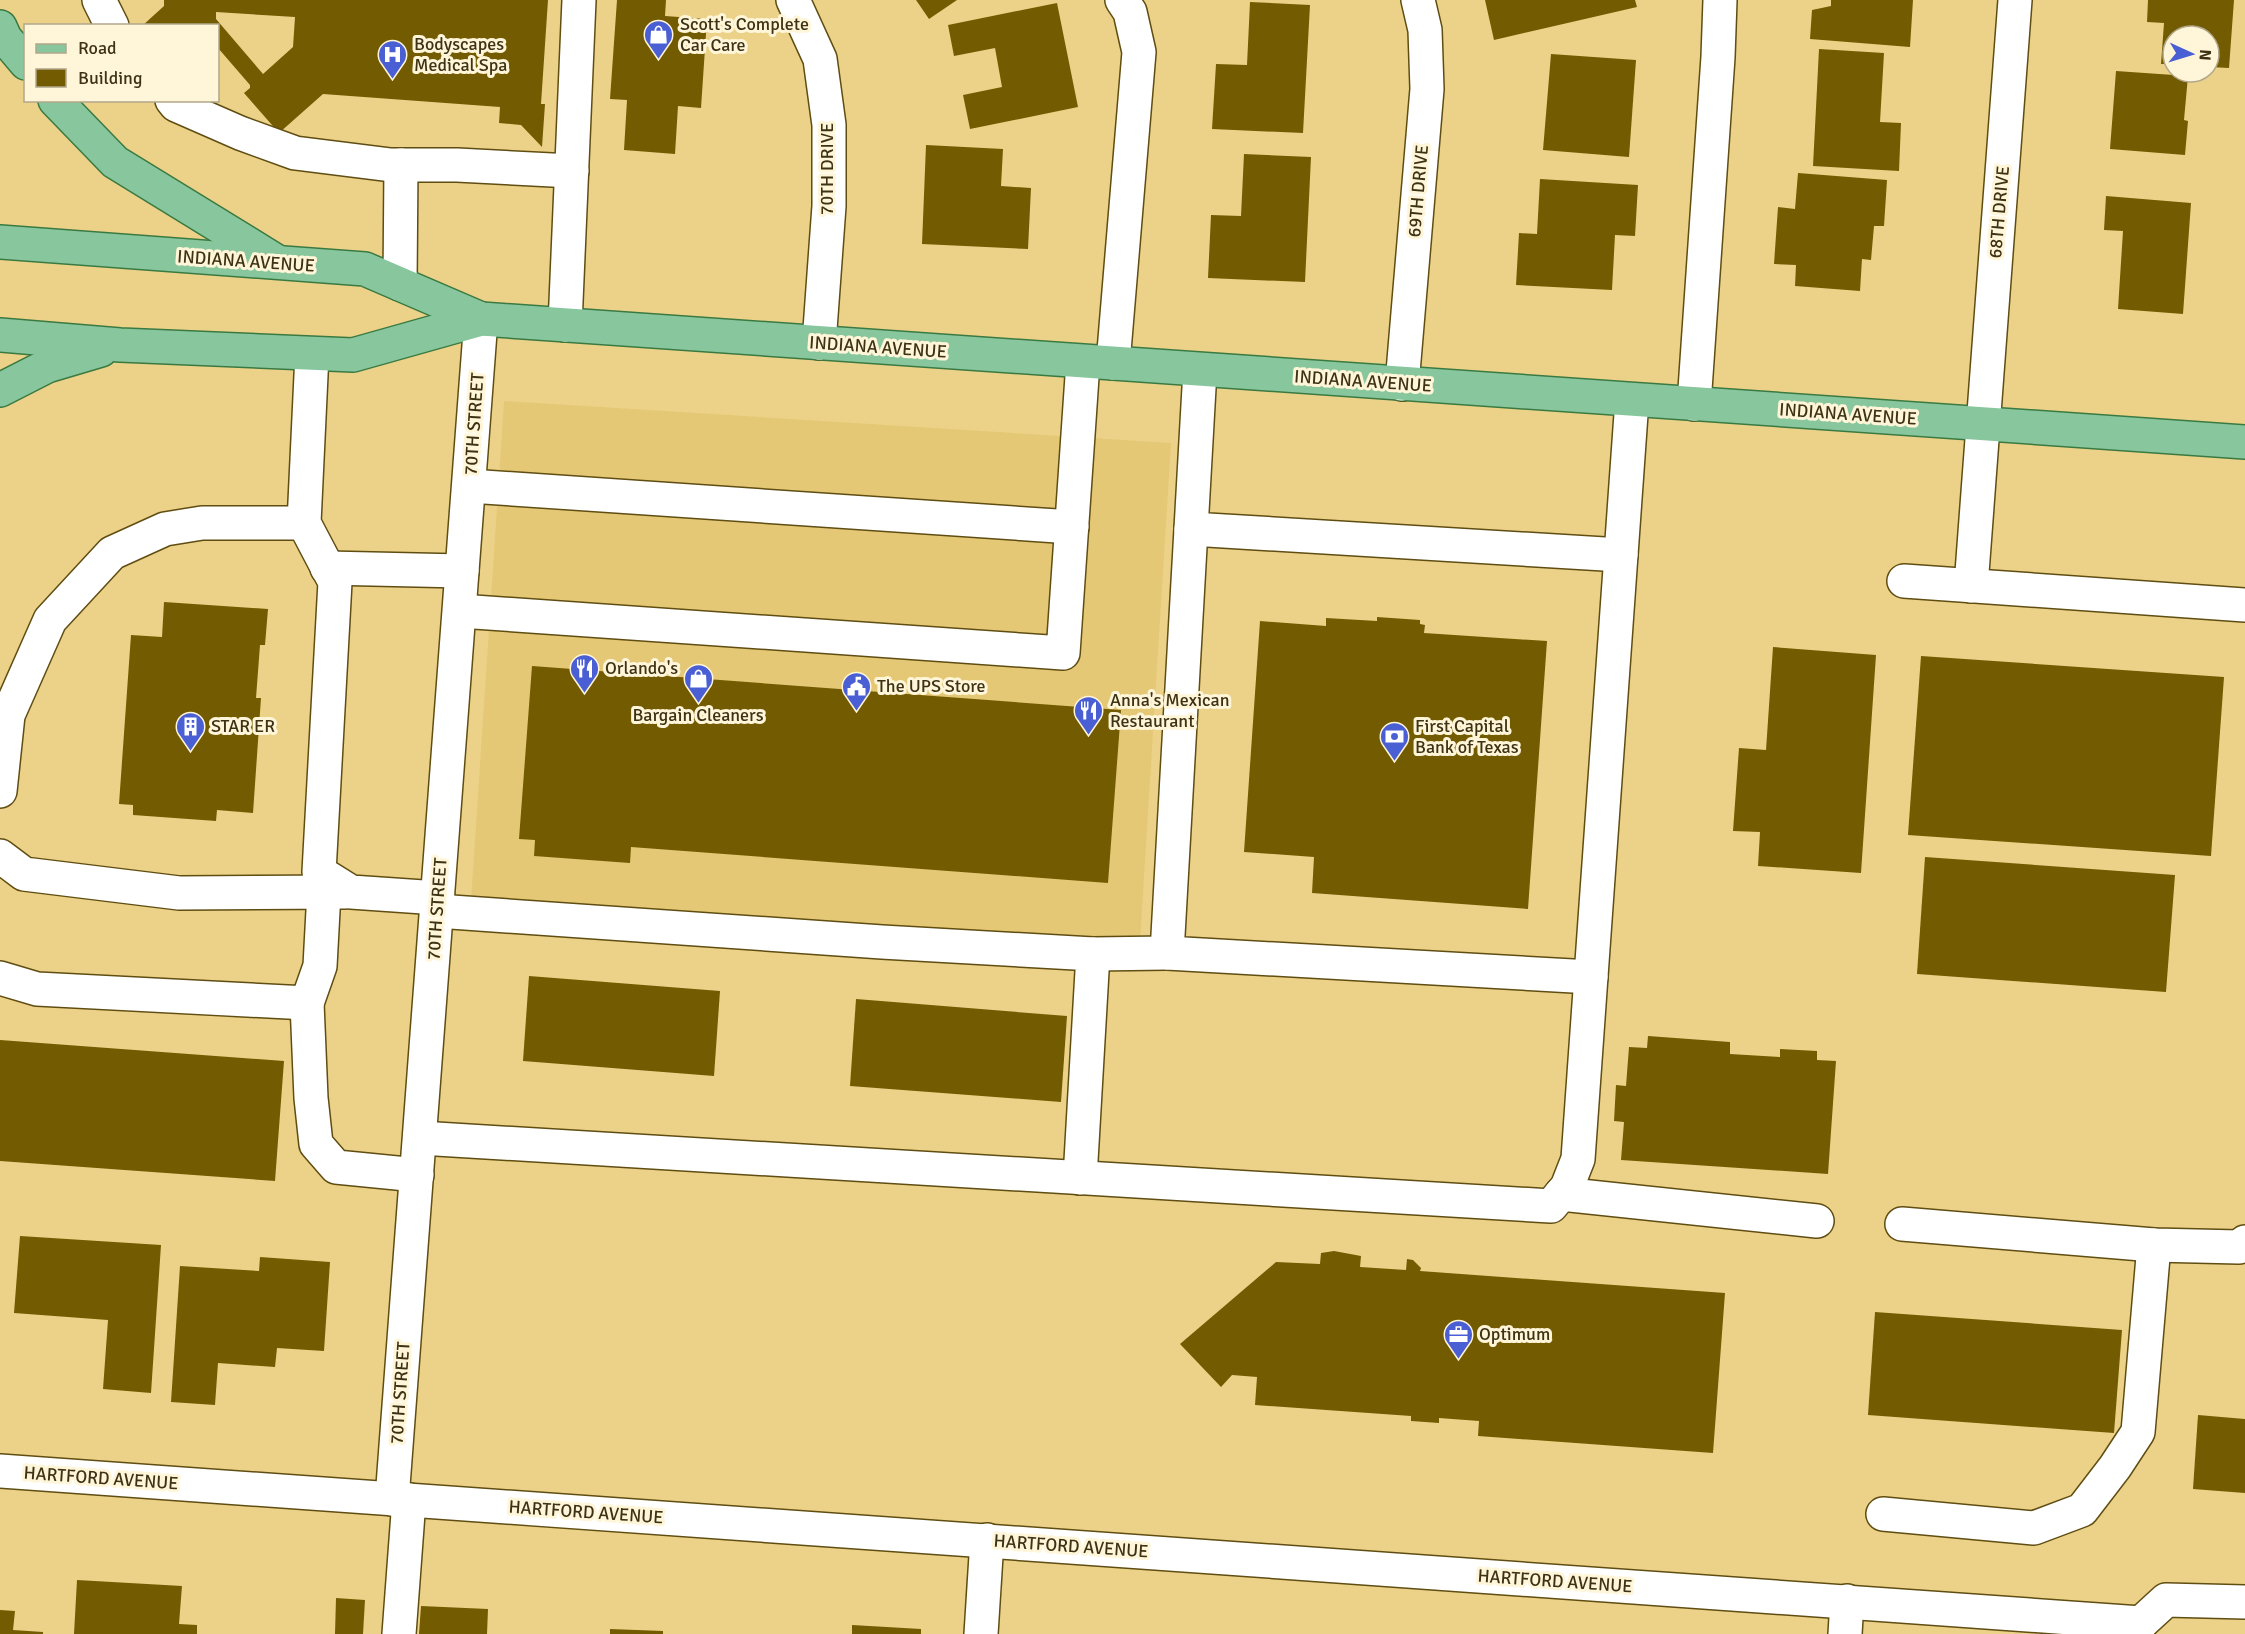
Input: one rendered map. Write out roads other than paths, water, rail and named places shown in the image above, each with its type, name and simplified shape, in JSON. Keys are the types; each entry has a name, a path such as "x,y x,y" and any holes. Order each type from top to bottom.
{"main road":[{"path":"0,27 5,38 24,61"},
{"path":"57,102 116,162 280,264"},
{"name":"INDIANA AVENUE","path":"0,242 365,269 481,319 2245,442"},
{"name":"INDIANA AVENUE","path":"0,335 120,345 353,355 481,319"},
{"path":"0,390 47,366 120,345"}],"street":[{"path":"99,0 111,24"},
{"path":"565,325 579,0"},
{"name":"70TH DRIVE","path":"793,0 820,59 829,125 829,206 819,343"},
{"path":"460,611 1063,653 1072,527 1098,363 1139,52 1130,12 1122,0"},
{"name":"69TH DRIVE","path":"1402,384 1427,89 1425,30 1418,0"},
{"path":"1694,404 1720,0"},
{"name":"68TH DRIVE","path":"1971,586 2015,0"},
{"path":"174,102 240,133 295,153 401,165 572,171"},
{"path":"400,284 401,165"},
{"name":"70TH STREET","path":"399,1634 400,1499 417,1176 481,319"},
{"path":"312,354 304,523 335,582 319,872 337,892"},
{"path":"1167,953 1200,370"},
{"path":"420,1138 1551,1206 1567,1187 1578,1159 1632,400"},
{"path":"469,486 1072,527"},
{"path":"0,791 8,715 50,620 112,553 165,529 202,523 304,523"},
{"path":"1191,529 1622,555"},
{"path":"327,568 462,571"},
{"path":"1904,580 2245,605"},
{"path":"0,856 24,874 179,893 337,892 437,904 882,942 1093,954 1167,953 1591,977"},
{"path":"337,892 320,966 308,1003 311,1098 316,1144 336,1167 417,1176"},
{"path":"1080,1178 1093,954"},
{"path":"0,978 38,989 308,1003"},
{"path":"1561,1194 1817,1221"},
{"path":"1902,1224 2154,1245 2239,1246 2245,1242"},
{"path":"1883,1514 2034,1528 2082,1510 2138,1432 2154,1245"},
{"name":"HARTFORD AVENUE","path":"0,1471 1847,1602 2141,1628"},
{"path":"981,1634 987,1540"},
{"path":"2141,1628 2166,1600 2245,1602"},
{"path":"1845,1634 1847,1602"}],"place":[{"name":"Scott's Complete Car Care","path":"659,60"},
{"name":"Bodyscapes Medical Spa","path":"393,80"},
{"name":"Orlando's","path":"584,694"},
{"name":"Bargain Cleaners","path":"698,704"},
{"name":"The UPS Store","path":"856,712"},
{"name":"Anna's Mexican Restaurant","path":"1089,736"},
{"name":"STAR ER","path":"190,752"},
{"name":"First Capital Bank of Texas","path":"1394,762"},
{"name":"Optimum","path":"1458,1360"}]}
